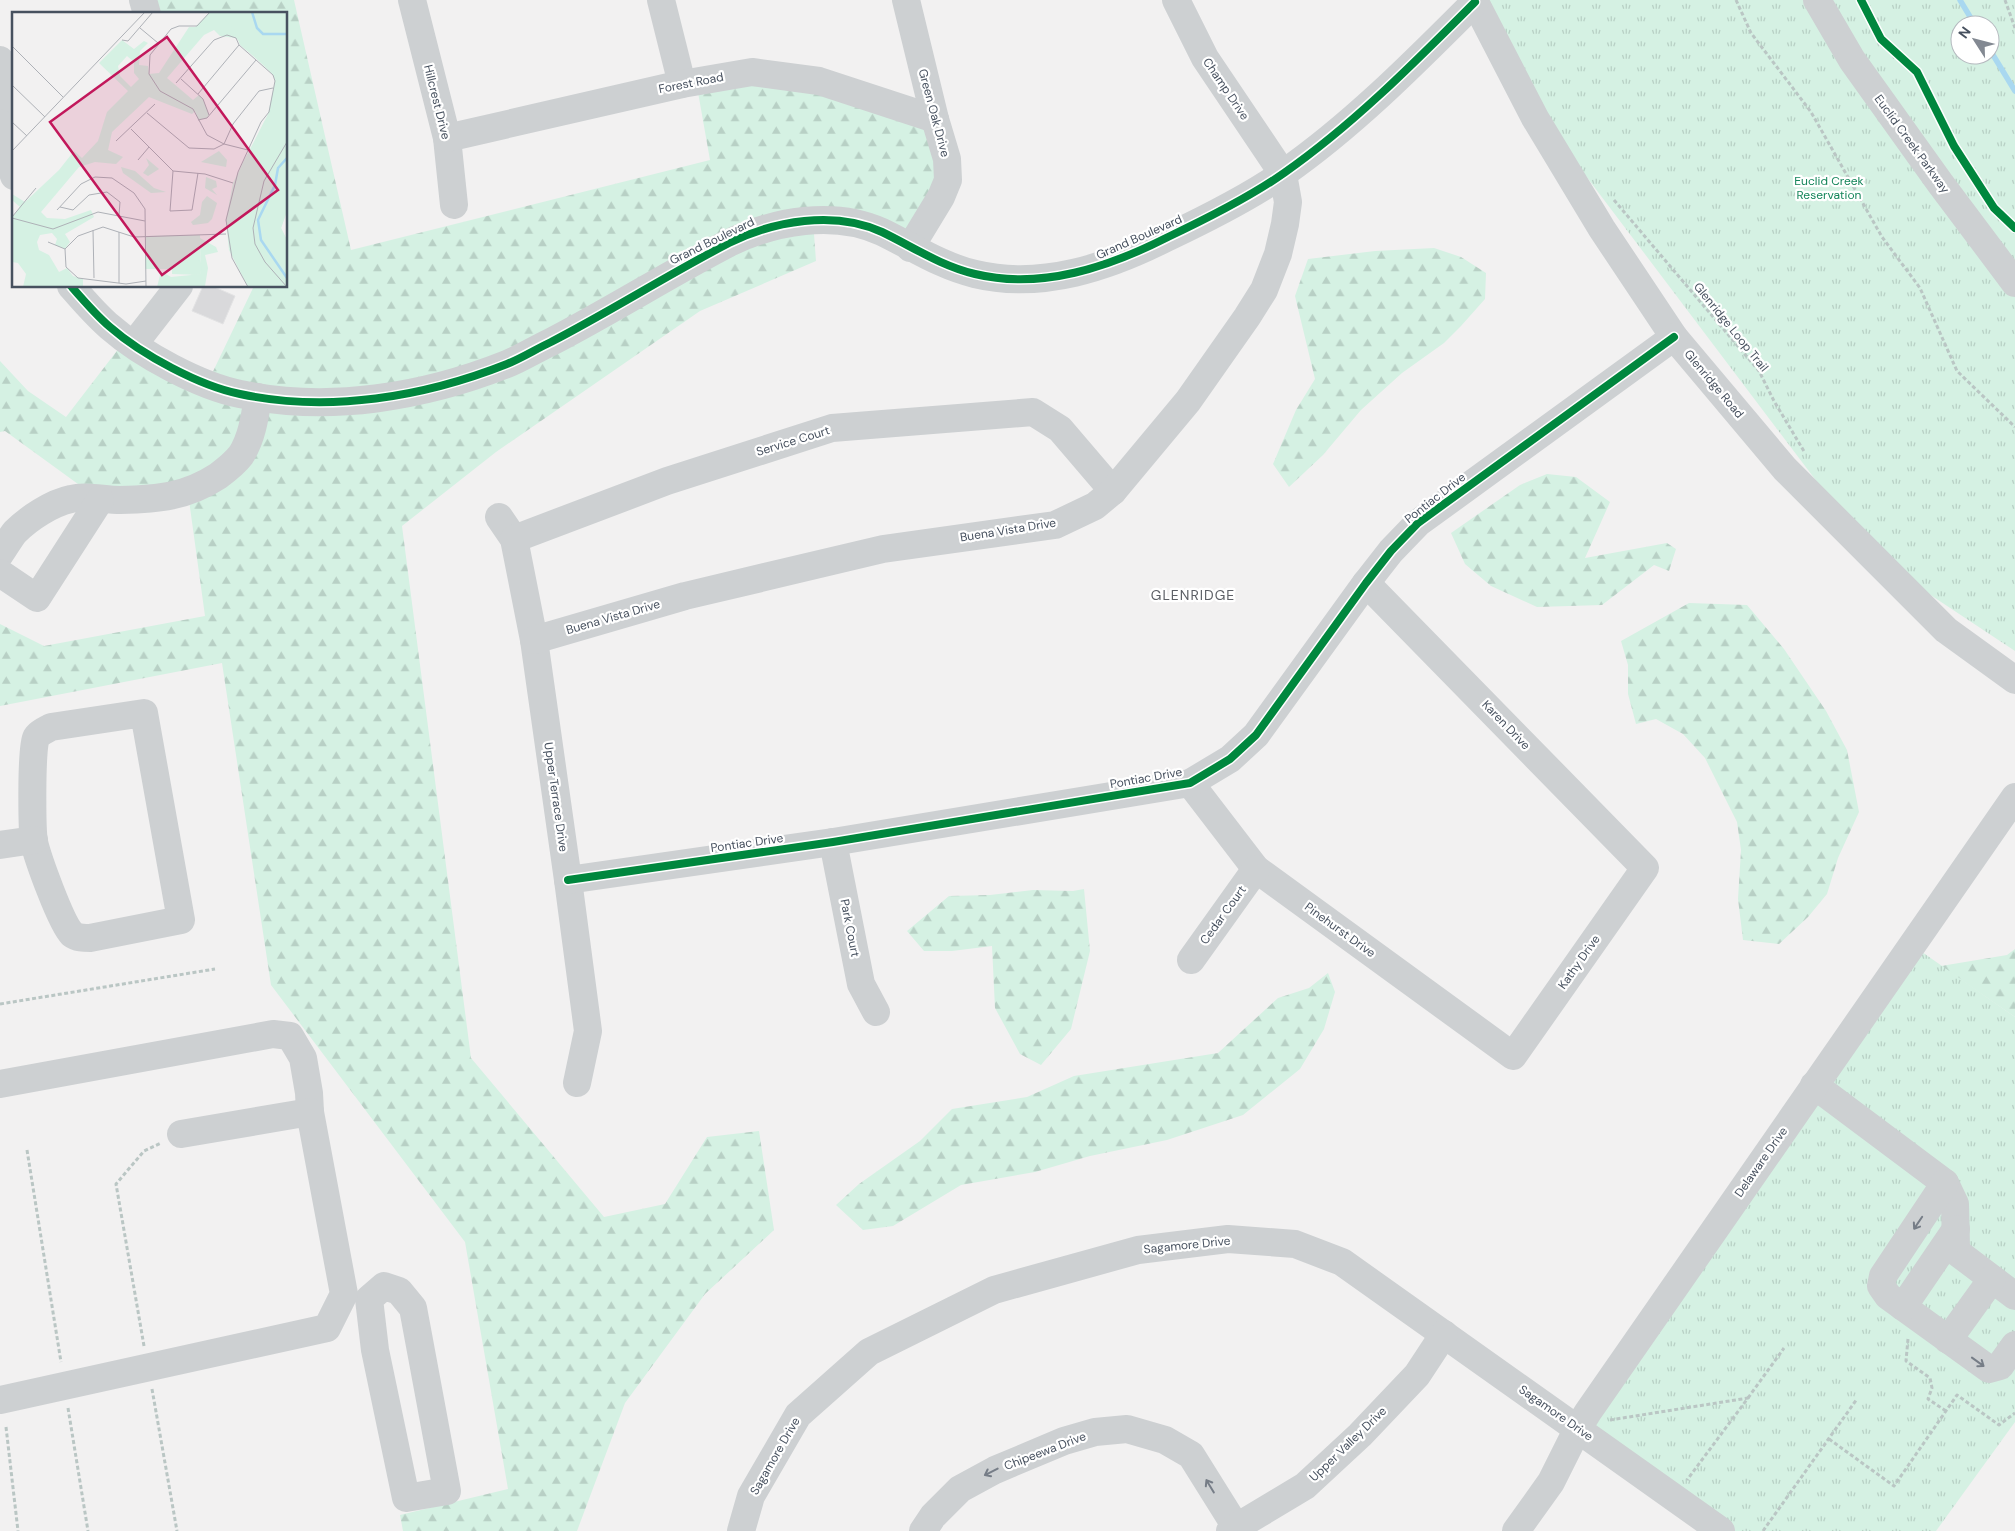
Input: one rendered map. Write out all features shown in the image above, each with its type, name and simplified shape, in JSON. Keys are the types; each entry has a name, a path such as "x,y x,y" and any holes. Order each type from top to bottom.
{"street":[{"name":"Hillcrest Drive","path":"412,0 447,138 454,205"},
{"path":"661,0 682,84"},
{"name":"Green Oak Drive","path":"906,0 935,119 947,159 948,180 941,197 910,248"},
{"name":"Champ Drive","path":"1176,0 1205,58 1283,174"},
{"name":"Euclid Creek Parkway","path":"1817,0 1858,68 1940,183 2015,282"},
{"name":"Grand Boulevard","path":"73,288 94,313 112,329 166,364 207,384 239,394 306,402 359,400 420,392 468,379 509,363 576,329 729,243 753,232 781,224 812,220 851,223 880,231 910,248 949,266 976,274 1004,279 1050,278 1095,269 1138,252 1203,220 1283,174 1347,124 1405,72 1474,1"},
{"name":"Glenridge Road","path":"1474,1 1535,118 1602,229 1674,337 1785,469 1946,630 2015,680"},
{"path":"0,60 4,92 0,106"},
{"name":"Forest Road","path":"447,138 682,84 752,72 819,81 935,119"},
{"path":"0,123 2,138 12,170"},
{"name":"Buena Vista Drive","path":"534,640 685,596 883,549 1055,525 1095,506 1113,491 1188,401 1264,290 1278,254 1285,224 1288,202 1283,174"},
{"path":"134,344 177,288"},
{"name":"Pontiac Drive","path":"568,880 833,842 1190,783 1230,759 1256,735 1366,583 1391,551 1418,523 1674,337"},
{"path":"0,554 15,532 50,507 70,499 100,500 169,497 188,492 211,481 227,470 241,455 252,432 258,397"},
{"name":"Service Court","path":"506,528 667,481 832,428 1033,412 1060,429 1113,491"},
{"path":"0,573 37,598 100,500"},
{"name":"Upper Terrace Drive","path":"506,528 534,640 588,1032 577,1083"},
{"name":"Karen Drive","path":"1366,583 1645,868"},
{"path":"144,713 181,920 90,938 80,938 72,933 55,901 34,840 33,758 36,738 41,732 51,727 144,713"},
{"name":"Pinehurst Drive","path":"1190,783 1256,869 1513,1056"},
{"name":"Delaware Drive","path":"1516,1531 1590,1425 1814,1085 2015,797"},
{"path":"0,845 34,840"},
{"name":"Park Court","path":"833,842 861,984 876,1012"},
{"name":"Kathy Drive","path":"1513,1056 1645,868"},
{"name":"Cedar Court","path":"1191,960 1256,869"},
{"path":"0,1084 273,1034 290,1036 303,1058 310,1112 357,1297 375,1350 406,1498 447,1491 413,1308 400,1291 384,1286 357,1297 327,1328 0,1400"},
{"path":"1814,1085 1945,1183 1955,1204 1956,1246 1958,1252 2015,1296"},
{"path":"181,1134 310,1112"},
{"path":"1945,1183 1883,1276 1881,1286 1906,1320 1948,1340 1988,1369 2000,1366 2015,1345"},
{"path":"1906,1320 1956,1228"},
{"name":"Sagamore Drive","path":"741,1531 751,1496 798,1415 869,1352 994,1290 1138,1250 1228,1238 1295,1244 1342,1262 1444,1334 1590,1425 1721,1531"},
{"path":"1948,1340 1992,1279"},
{"name":"Upper Valley Drive","path":"1233,1529 1305,1486 1360,1435 1417,1376 1444,1334"},
{"name":"Chipeewa Drive","path":"923,1531 933,1516 960,1489 995,1470 1064,1441 1094,1432 1127,1429 1165,1440 1191,1455 1233,1529"}],"path":[{"path":"1736,0 1751,32 1811,112 1882,237 1920,288 1957,371 2015,427"},
{"path":"2004,0 2015,28"},
{"path":"0,1004 215,969"},
{"path":"177,1531 116,1184 144,1151 181,1134"},
{"path":"28,1150 88,1531"},
{"path":"1906,1320 1906,1361 1930,1378 1932,1388 1928,1399 1946,1412"},
{"path":"1686,1482 1784,1348"},
{"path":"1830,1438 1894,1486 1957,1396 1999,1425 2015,1413"},
{"path":"1590,1425 1748,1398"},
{"path":"1764,1531 1857,1399"},
{"path":"6,1427 18,1531"}],"green space":[{"path":"143,0 294,0 351,250 710,160 696,81 752,72 935,119 947,159 910,248 813,220 816,261 700,311 496,452 402,526 471,1058 604,1217 665,1204 707,1137 759,1131 774,1230 705,1294 625,1403 577,1531 403,1531 400,1515 508,1489 465,1242 271,985 222,663 0,706 0,624 44,646 205,616 188,493 100,500 5,431 0,432 0,361 28,391 66,417 126,339 207,384 253,288 288,288 288,12 146,12"},
{"name":"Euclid Creek Reservation","path":"1486,0 2015,0 2015,651 1926,592 1836,507 1561,143"},
{"path":"1434,248 1461,257 1486,273 1485,299 1444,343 1402,373 1361,410 1323,455 1289,487 1273,464 1296,410 1315,379 1295,296 1308,259 1375,251"},
{"path":"1547,474 1576,477 1610,502 1585,558 1667,543 1676,549 1669,571 1654,565 1602,605 1537,607 1491,586 1465,564 1451,533 1520,485"},
{"path":"1689,603 1747,605 1784,649 1826,711 1847,750 1859,812 1838,858 1827,894 1808,917 1779,944 1743,940 1738,899 1741,850 1737,822 1705,758 1683,734 1656,719 1636,724 1628,694 1628,665 1621,641"},
{"path":"1084,889 1090,951 1071,1029 1041,1065 1020,1054 995,1008 992,946 952,951 924,951 907,931 949,896 990,895 1033,890 1073,891"},
{"path":"1912,945 2015,1017 2015,1422 1936,1531 1721,1531 1578,1428"},
{"path":"2015,949 2015,1017 1941,966 2007,955"},
{"path":"1328,973 1335,992 1324,1029 1300,1069 1243,1115 1167,1140 1090,1156 1035,1172 961,1185 893,1226 863,1230 836,1205 859,1184 920,1141 952,1109 1027,1097 1074,1076 1218,1053 1278,998 1309,988"}],"building":[{"path":"202,288 217,288 235,296 223,324 192,311"}],"waterway":[{"path":"1960,0 1969,15"},
{"path":"1999,65 2015,91"}],"cycle path":[{"path":"1861,0 1881,39 1917,72 1954,146 1994,208 2015,228"},
{"path":"73,288 100,318 123,338 190,377 224,390 274,400 342,402 410,393 475,376 507,364 573,330 729,243 747,235 785,224 824,220 844,221 863,225 882,232 927,256 975,274 1025,279 1074,273 1099,266 1146,248 1257,191 1284,173 1359,113 1407,70 1475,2"},
{"path":"568,880 833,842 1190,783 1230,759 1256,735 1366,583 1391,551 1418,523 1674,337"}],"district":[{"name":"GLENRIDGE","path":"1193,595"}]}
